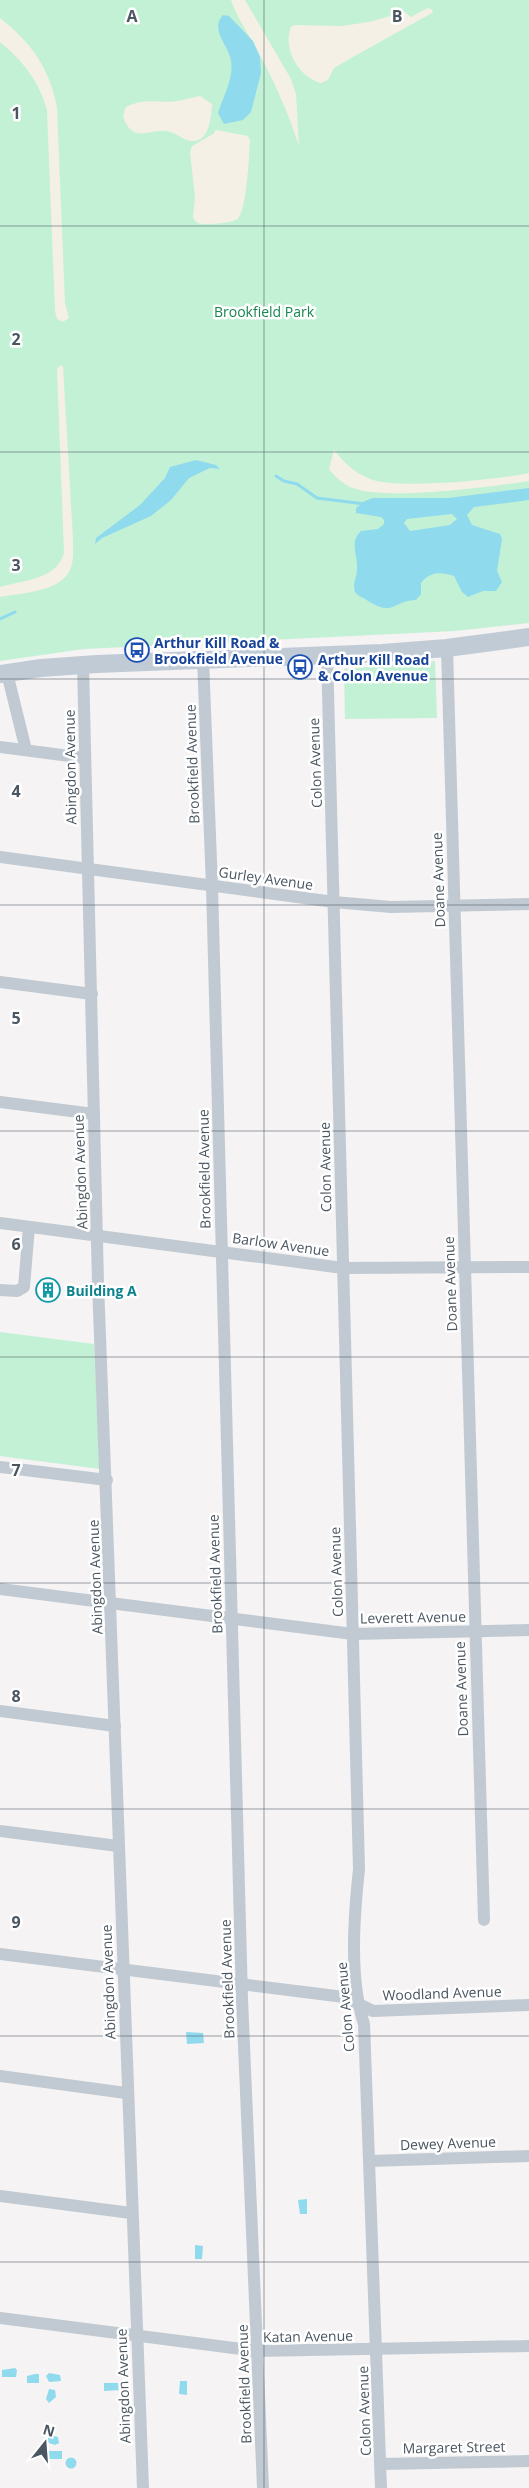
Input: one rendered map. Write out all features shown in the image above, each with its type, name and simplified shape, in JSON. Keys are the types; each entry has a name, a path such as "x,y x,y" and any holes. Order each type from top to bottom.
{"street":[{"path":"26,750 3,673 82,665 447,648 529,637"},
{"name":"Doane Avenue","path":"447,648 474,1631 484,1920"},
{"name":"Colon Avenue","path":"327,654 359,1869 354,1918 357,2003 364,2024 381,2488"},
{"name":"Brookfield Avenue","path":"203,659 212,886 242,1984 263,2488"},
{"name":"Abingdon Avenue","path":"82,665 97,1235 107,1480 126,2093 143,2488"},
{"path":"0,747 85,758"},
{"name":"Gurley Avenue","path":"0,858 88,868 334,902 391,907 529,904"},
{"path":"0,982 92,994"},
{"path":"0,1102 94,1114"},
{"name":"Barlow Avenue","path":"0,1223 343,1268 465,1269 529,1267"},
{"path":"0,1290 17,1292 24,1287 29,1227"},
{"path":"0,1467 107,1480"},
{"name":"Leverett Avenue","path":"0,1589 353,1634 529,1630"},
{"path":"0,1711 115,1726"},
{"path":"0,1831 118,1846"},
{"name":"Woodland Avenue","path":"0,1954 344,1997 373,2010 529,2005"},
{"path":"0,2076 126,2093"},
{"name":"Dewey Avenue","path":"369,2161 529,2156"},
{"path":"0,2196 131,2213"},
{"name":"Katan Avenue","path":"0,2318 136,2337 257,2351 529,2346"},
{"name":"Margaret Street","path":"381,2464 529,2461"}],"green space":[{"name":"Brookfield Park","path":"0,0 529,0 529,623 455,631 84,649 0,661"},
{"path":"435,661 437,718 345,719 344,669"},
{"path":"0,1332 94,1344 100,1469 0,1456"}],"sand":[{"path":"231,0 245,0 291,79 296,94 299,146 278,92"},
{"path":"428,8 433,10 432,13 334,68 328,80 321,83 313,80 299,69 291,53 289,35 291,27 295,25 342,26 369,22 405,12 411,17"},
{"path":"0,18 21,37 38,57 50,81 57,108 65,303 69,318 63,322 57,319 55,311 47,110 40,90 29,72 0,42"},
{"path":"200,96 212,104 206,133 197,140 191,141 166,131 135,132 131,130 124,120 126,107 140,102 170,102"},
{"path":"216,130 248,136 250,141 245,197 240,216 236,220 223,223 200,224 193,217 195,197 190,152 192,146 213,134"},
{"path":"61,365 63,367 73,539 73,555 70,570 58,583 49,587 0,597 0,587 47,574 60,562 64,553 57,369"},
{"path":"334,450 356,472 373,480 387,483 427,484 529,473 529,481 416,493 372,492 348,486 329,469"}],"water":[{"path":"223,15 229,16 253,41 260,57 261,73 251,112 243,120 224,124 218,113 230,81 232,67 230,55 219,32 219,21"},
{"path":"196,460 216,465 220,469 210,468 189,478 171,500 151,516 102,538 95,544 96,538 140,505 165,478 170,467"},
{"path":"529,488 529,500 474,507 467,515 472,525 500,534 502,539 497,571 502,582 496,591 483,591 468,597 462,592 454,576 440,573 432,574 424,579 421,583 421,594 416,600 393,607 383,608 377,606 357,594 354,586 357,569 355,540 361,531 378,529 384,524 384,520 381,517 356,513 356,508 373,498 448,498","holes":["452,514 457,519 450,525 410,531 404,523 407,519"]},
{"path":"186,2032 203,2033 204,2043 187,2044"},
{"path":"307,2199 307,2214 300,2214 298,2200"},
{"path":"195,2245 203,2246 202,2259 195,2259"},
{"path":"15,2368 17,2370 16,2377 2,2377 2,2370"},
{"path":"49,2373 60,2375 61,2381 49,2382 46,2376"},
{"path":"39,2374 39,2383 27,2383 27,2376"},
{"path":"180,2381 187,2381 187,2395 179,2394"},
{"path":"104,2383 119,2383 120,2390 104,2391"},
{"path":"49,2389 55,2390 56,2397 49,2403 46,2399"},
{"path":"47,2434 58,2437 59,2443 55,2445 49,2443 45,2437"},
{"path":"47,2451 62,2451 62,2459 47,2459"},
{"path":"71,2457 77,2463 71,2469 65,2463"}],"waterway":[{"path":"276,476 284,481 297,484 317,498 365,504"},
{"path":"0,619 15,612"}],"place":[{"name":"Arthur Kill Road & Brookfield Avenue","path":"137,650"},
{"name":"Arthur Kill Road & Colon Avenue","path":"300,667"},
{"name":"Building A","path":"48,1290"}]}
